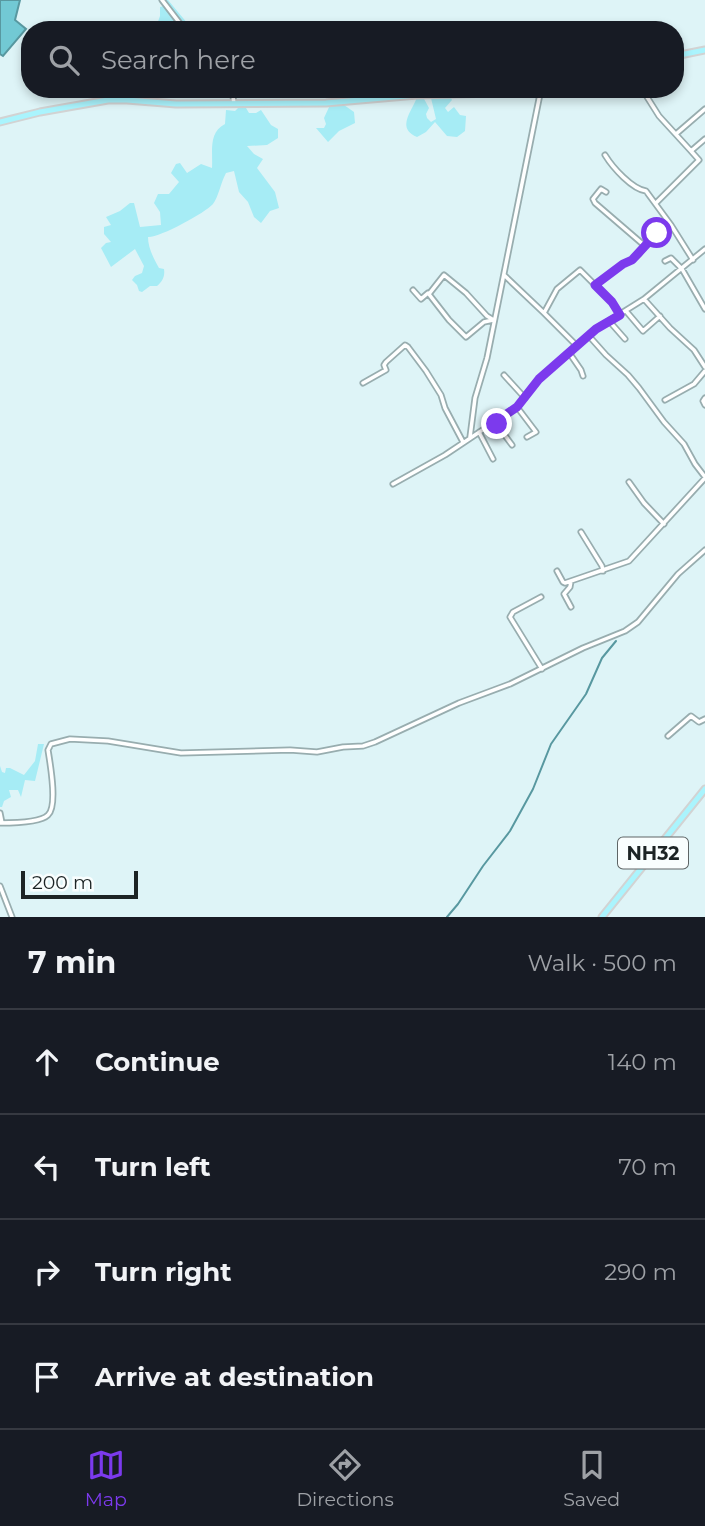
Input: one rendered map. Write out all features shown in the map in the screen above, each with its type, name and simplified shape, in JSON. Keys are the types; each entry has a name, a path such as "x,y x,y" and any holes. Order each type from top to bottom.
{"main road":[{"path":"684,55 704,52"},
{"path":"0,122 108,100 234,104 326,103 385,98"},
{"name":"NH32","path":"602,917 705,789"}],"street":[{"path":"162,0 178,21"},
{"path":"233,98 234,104"},
{"path":"470,438 475,398 486,358 539,98"},
{"path":"648,98 659,116 699,160 656,203"},
{"path":"676,134 705,109"},
{"path":"691,151 705,139"},
{"path":"605,155 614,168 639,190 646,191 693,260"},
{"path":"606,192 601,189 593,199 595,203 645,246"},
{"path":"595,285 632,260 657,233 671,225"},
{"path":"393,484 445,455 517,407 539,379 596,329 645,299 705,249"},
{"path":"665,261 671,258 682,269 705,309"},
{"path":"544,313 556,289 580,270 612,302 620,315"},
{"path":"413,290 421,299 429,294 444,275 458,285 493,320"},
{"path":"503,275 577,346"},
{"path":"429,294 466,337 484,322 493,320"},
{"path":"645,299 694,350 705,369 694,384 665,400"},
{"path":"626,311 643,331 660,316"},
{"path":"610,321 625,339"},
{"path":"556,570 563,582 629,561 705,478 684,444 639,387 589,335"},
{"path":"363,383 386,370 386,362 405,345 441,395 463,442"},
{"path":"569,354 583,376"},
{"path":"504,375 525,398"},
{"path":"705,398 705,405"},
{"path":"517,407 536,432 527,437"},
{"path":"495,422 512,445"},
{"path":"479,432 493,460"},
{"path":"629,482 664,524"},
{"path":"581,532 603,570"},
{"path":"0,813 1,823 41,819 51,812 53,804 48,750 51,744 58,741 89,739 181,753 290,750 317,752 363,746 459,703 510,684 583,648 625,631 638,622 678,574 705,550"},
{"path":"571,581 564,594 571,607"},
{"path":"541,597 513,612 510,617 542,669"},
{"path":"668,736 691,716 699,722 705,719"},
{"path":"0,886 12,917"}],"shaded area":[{"path":"0,0 20,0 15,20 21,25 21,35 3,56 0,54"},
{"path":"163,0 168,0 186,21 158,21 160,7 168,5"},
{"path":"340,98 347,98 344,105 354,112 355,123 339,131 328,142 316,128 324,128 324,118 330,105 340,105"},
{"path":"416,98 424,98 429,108 427,118 431,122 436,119 431,98 451,98 445,108 448,112 454,107 460,115 466,116 465,131 457,137 447,136 435,122 417,137 407,129 407,118"},
{"path":"240,106 246,108 249,113 261,110 271,125 278,129 278,138 267,145 247,146 263,159 257,168 275,192 279,208 270,211 261,223 254,217 248,202 239,192 234,171 226,173 213,204 192,219 148,237 150,249 159,268 164,269 164,276 157,286 139,291 132,280 142,273 144,266 135,249 111,267 101,248 111,242 104,234 104,227 111,225 106,217 134,203 140,227 161,225 160,212 154,203 158,194 169,194 179,182 171,173 176,164 180,163 187,173 201,164 212,168 216,132 225,124 226,110 235,111"},
{"path":"38,744 44,744 35,781 25,780 21,797 18,790 9,790 11,797 0,807 0,766 2,772 5,773 6,768 10,768 24,775 35,761"}],"waterway":[{"path":"447,917 510,831 533,789 551,744 586,694 602,658 616,641"}],"route":[{"path":"497,424 495,422 517,407 539,379 596,329 620,315 612,302 595,285 632,260 657,233"}]}
